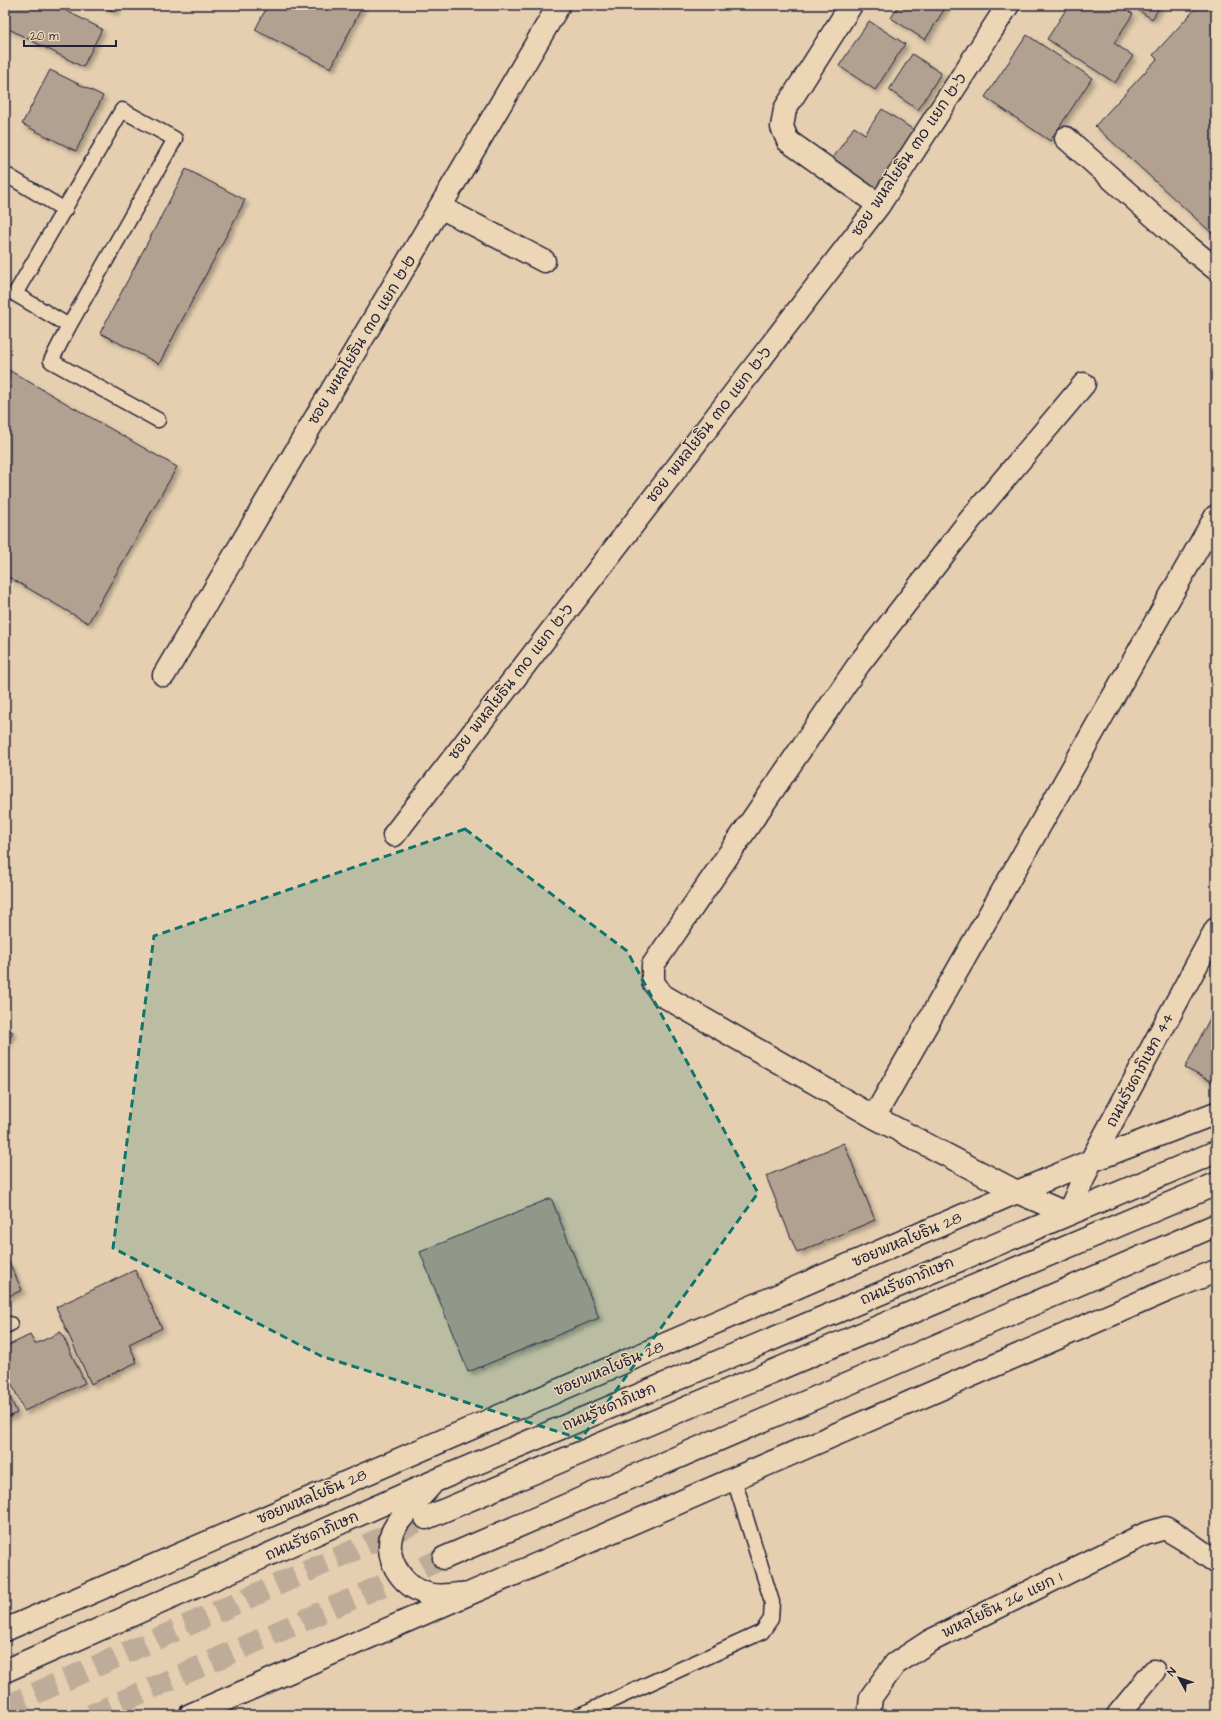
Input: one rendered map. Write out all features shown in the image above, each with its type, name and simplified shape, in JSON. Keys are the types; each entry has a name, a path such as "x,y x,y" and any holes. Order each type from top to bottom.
{"street":[{"name":"ซอย พหลโยธิน ๓๐ แยก ๒-๒","path":"164,675 559,5"},
{"path":"851,5 786,109 782,127 788,141 879,205"},
{"name":"ซอย พหลโยธิน ๓๐ แยก ๒-๖","path":"394,835 879,205 1008,5"},
{"path":"1066,138 1185,244 1216,269"},
{"path":"440,207 544,261"},
{"path":"1068,1214 1018,1192 874,1117 662,995 653,982 653,965 859,664 970,520 1084,384"},
{"path":"874,1117 1216,516"},
{"name":"ถนนรัชดาภิเษก 44","path":"1068,1214 1091,1161 1216,929"},
{"name":"ซอยพหลโยธิน 28","path":"5,1630 1018,1192 1091,1161 1216,1113"},
{"name":"ถนนรัชดาภิเษก","path":"5,1670 435,1481 1216,1152"},
{"name":"ถนนรัชดาภิเษก","path":"426,1518 1216,1184"},
{"path":"444,1558 1216,1225"},
{"path":"190,1715 1166,1291 1216,1271"},
{"path":"435,1481 400,1521 393,1532 390,1544 390,1556 394,1567 417,1590 433,1595 470,1594"},
{"name":"พหลโยธิน 26 แยก 1","path":"870,1715 871,1697 895,1664 930,1641 1145,1534 1165,1528 1216,1562"},
{"path":"1118,1715 1154,1671"}],"lane":[{"path":"69,326 15,294 122,110 175,139 69,326 51,361 158,420"},
{"path":"5,174 65,210"},
{"path":"580,1715 762,1632 771,1619 772,1602 734,1479"}],"highlighted area":[{"path":"465,829 627,951 758,1193 581,1439 321,1356 113,1248 154,936"}],"building":[{"path":"5,5 55,5 102,29 83,67 5,27"},
{"path":"100,5 118,5 115,12"},
{"path":"268,5 363,5 331,68 255,30"},
{"path":"899,5 947,5 925,40 891,18"},
{"path":"1069,5 1119,5 1133,14 1114,43 1133,56 1115,83 1047,39"},
{"path":"1130,5 1161,5 1152,19"},
{"path":"1199,5 1216,5 1216,237 1095,126 1157,59 1153,55"},
{"path":"869,21 905,44 875,90 839,66"},
{"path":"1027,35 1092,78 1050,141 985,97"},
{"path":"912,54 941,73 918,110 889,90"},
{"path":"50,70 103,96 76,151 22,124"},
{"path":"882,109 917,132 878,192 831,161 854,127 865,134"},
{"path":"186,169 245,200 159,364 100,333"},
{"path":"5,368 177,467 88,623 5,575"},
{"path":"1213,1012 1216,1014 1216,1084 1185,1068"},
{"path":"5,1028 13,1032 5,1046"},
{"path":"844,1143 875,1220 797,1253 766,1176"},
{"path":"551,1198 599,1318 468,1372 420,1252"},
{"path":"9,1262 22,1290 5,1298 5,1264"},
{"path":"135,1270 162,1328 129,1344 137,1362 91,1384 56,1307"},
{"path":"61,1332 85,1383 24,1411 5,1369 5,1347 30,1335 35,1344"},
{"path":"5,1386 17,1413 5,1418"}],"tunnel":[{"path":"5,1707 426,1518"},
{"path":"91,1715 444,1558"}]}
